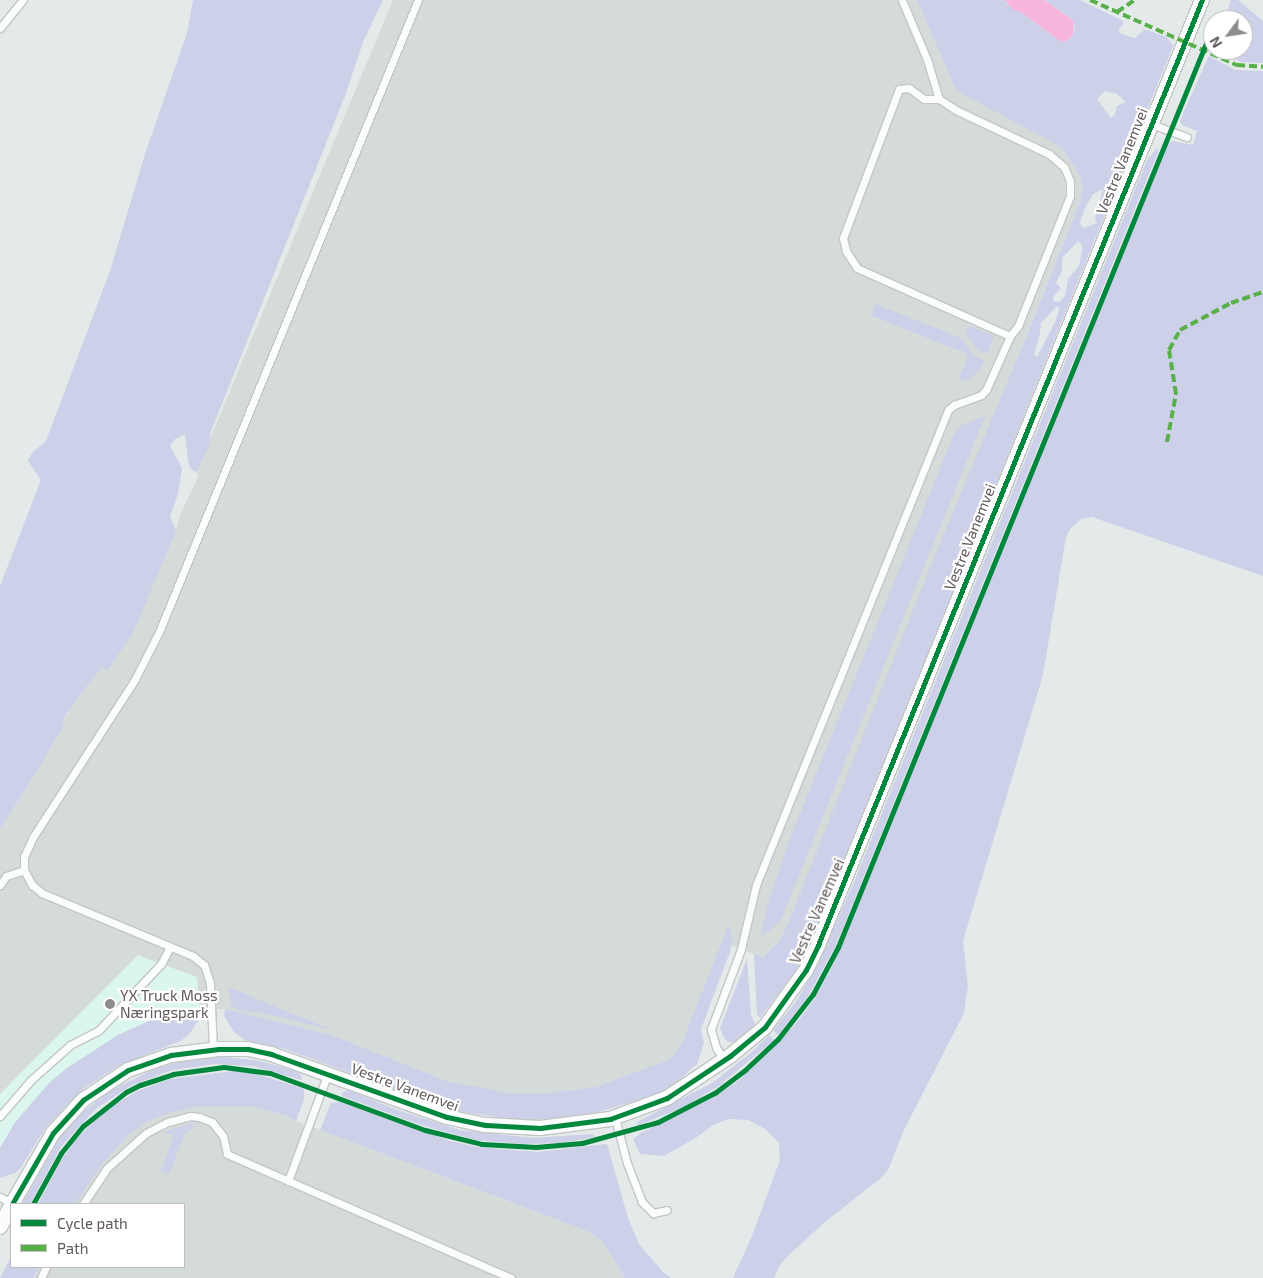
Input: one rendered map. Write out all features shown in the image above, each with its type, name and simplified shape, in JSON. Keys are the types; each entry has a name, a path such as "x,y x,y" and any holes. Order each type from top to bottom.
{"street":[{"name":"Vestre Vanemvei","path":"0,1228 9,1203 53,1133 96,1090 128,1070 171,1055 213,1049 248,1049 271,1054 328,1073 446,1117 478,1123 540,1128 594,1123 615,1118 666,1098 725,1060 765,1027 806,970 818,945 1202,0"}],"lane":[{"path":"0,28 23,0"},
{"path":"213,1049 210,983 204,965 193,956 42,893 32,885 24,870 24,857 33,837 134,681 160,632 418,0"},
{"path":"902,0 928,62 940,99"},
{"path":"725,1060 716,1047 711,1029 741,949 756,885 948,410 962,401 981,396 986,390 1010,336 1018,326 1070,196 1070,181 1064,167 1049,154 956,110 940,99 924,99 909,88 899,89 843,238 846,251 857,268 1010,336"},
{"path":"1150,124 1187,136"},
{"path":"0,885 6,876 24,870"},
{"path":"0,1116 31,1080 70,1045 98,1031 161,964 170,947"},
{"path":"288,1181 328,1073"},
{"path":"85,1203 107,1168 125,1150 146,1133 168,1122 190,1116 212,1122 223,1136 227,1154 511,1278"},
{"path":"615,1118 627,1163 642,1202 653,1213 667,1210"}],"shaded area":[{"path":"193,0 383,0 363,42 345,96 210,434 210,443 196,473 189,467 185,434 175,439 170,446 182,468 178,494 170,517 176,530 134,631 108,670 102,667 65,716 62,728 38,770 0,829 0,586 41,480 28,461 32,453 46,441 110,271 146,151 187,33"},
{"path":"393,0 917,0 955,88 1061,147 1080,176 1083,188 1081,200 787,926 779,941 762,957 730,945 732,936 682,1043 670,1059 596,1087 550,1093 509,1093 446,1081 329,1034 225,1009 200,1010 197,977 138,955 0,1094 0,829 38,770 62,728 65,717 77,699 103,666 109,670 176,530 180,515 198,477 197,470"},
{"path":"917,0 1005,0 1006,3 1061,42 1068,40 1073,34 1075,27 1072,19 1044,0 1080,0 1123,21 1118,31 1122,34 1135,38 1143,31 1141,29 1147,30 1167,37 1173,46 825,908 796,970 760,1018 757,1014 754,954 763,957 779,941 787,926 931,565 1081,200 1083,188 1080,176 1061,147 959,92 955,88","holes":["1105,91 1117,94 1126,102 1117,106 1115,115 1111,118 1097,99","1103,189 1095,218 1097,223 1083,228 1080,223 1084,210 1093,194","1078,241 1082,245 1079,266 1068,279 1065,296 1059,302 1054,302 1053,297 1061,288 1056,283 1062,271 1062,258","1056,307 1059,307 1055,322 1037,357 1034,355 1041,323"]},
{"path":"1005,0 1044,0 1074,21 1073,34 1068,40 1061,42 1021,12 1013,10"},
{"path":"1231,0 1238,0 1250,10 1228,10"},
{"path":"1253,13 1263,21 1263,63 1240,62 1237,60 1253,60"},
{"path":"1207,60 1216,60 1235,70 1263,71 1263,576 1092,517 1081,519 1070,529 1066,537 1043,675 963,941 968,986 964,1013 904,1130 888,1170 881,1178 826,1221 789,1255 779,1266 774,1278 733,1278 752,1236 780,1160 779,1143 765,1129 748,1120 728,1119 713,1125 697,1137 664,1156 640,1154 633,1139 641,1133 711,1099 738,1081 797,1022 814,1000 832,967 1168,144 1171,141 1193,145 1197,131 1182,125 1180,120"},
{"path":"1157,148 1158,152 836,945 807,998 778,1035 773,1030 795,1003 814,972 851,889 1147,160"},
{"path":"875,304 961,338 973,355 984,361 980,369 970,379 961,381 959,379 968,356 965,353 870,315"},
{"path":"969,326 994,336 987,354 978,350 966,334"},
{"path":"985,416 782,917 779,923 760,937 770,896 793,831 954,434 960,426"},
{"path":"729,924 732,936 731,949 701,1029 704,1043 697,1064 673,1085 653,1096 591,1114 552,1119 515,1120 451,1110 285,1049 248,1042 234,1032 224,1016 225,1009 329,1034 446,1081 509,1093 550,1093 596,1087 670,1059 682,1043"},
{"path":"137,955 197,977 200,1010 149,1021 118,1035 67,1068 32,1101 14,1124 0,1148 0,1094"},
{"path":"747,959 751,1015 755,1024 738,1042 728,1042 720,1028"},
{"path":"229,987 333,1030 262,1013 238,1010 231,1005"},
{"path":"200,1010 199,1018 191,1032 182,1040 118,1066 84,1088 46,1127 20,1169 15,1173 0,1178 0,1148 14,1124 49,1083 67,1068 118,1035 149,1021"},
{"path":"769,1035 774,1040 720,1085 684,1107 636,1126 639,1121 712,1083 753,1051"},
{"path":"225,1057 260,1061 295,1071 301,1075 302,1080 253,1066 215,1064 173,1070 132,1085 97,1108 83,1122 61,1147 31,1203 23,1203 61,1136 81,1114 108,1092 150,1071 200,1058"},
{"path":"234,1071 257,1074 304,1089 304,1099 296,1121 284,1115 253,1107 196,1107 169,1113 146,1122 128,1135 102,1164 76,1203 39,1203 62,1159 90,1125 117,1103 138,1091 170,1079"},
{"path":"348,1090 400,1111 460,1130 533,1138 592,1134 596,1137 559,1143 522,1144 476,1140 418,1124 342,1096 342,1093"},
{"path":"340,1102 450,1141 477,1147 537,1152 607,1144 628,1218 639,1244 662,1271 671,1278 625,1278 603,1242 587,1231 320,1130 331,1103"},
{"path":"196,1107 253,1107 284,1115 587,1231 603,1242 625,1278 33,1278 38,1268 185,1268 185,1203 76,1203 102,1164 128,1135 146,1122 169,1113"},
{"path":"192,1123 194,1127 185,1133 169,1174 161,1171 174,1136 164,1132"},
{"path":"10,1258 10,1268 38,1268 33,1278 0,1278"}],"marked path":[{"path":"1090,0 1237,65 1263,67"},
{"path":"1117,12 1135,0"},
{"path":"1167,442 1176,394 1169,350 1180,330 1231,303 1263,292"}],"cycle path":[{"path":"13,1203 53,1133 83,1100 128,1070 171,1055 219,1049 248,1049 271,1054 447,1117 486,1125 540,1128 610,1119 667,1098 730,1056 765,1027 806,970 818,945 1202,0"},
{"path":"34,1203 61,1153 83,1126 126,1092 140,1085 173,1074 224,1067 270,1073 425,1130 482,1144 536,1147 582,1143 658,1122 716,1092 745,1070 778,1039 813,994 838,947 1203,51"}],"place":[{"name":"YX Truck Moss Næringspark","path":"110,1004"}]}
